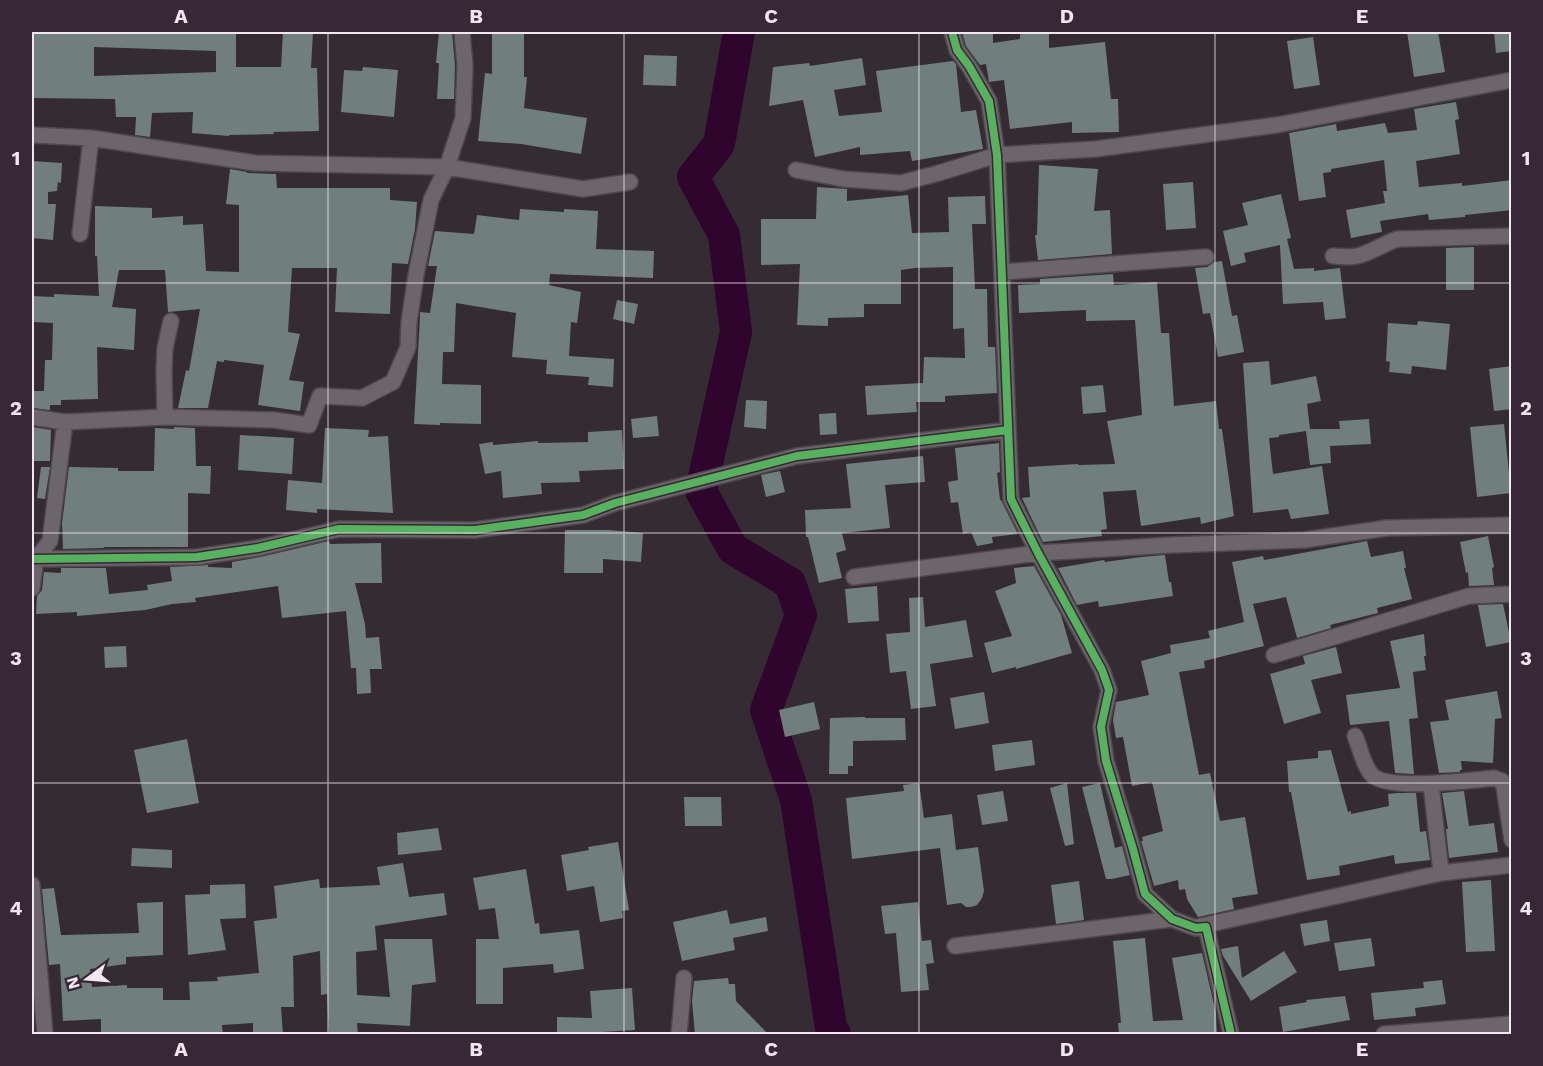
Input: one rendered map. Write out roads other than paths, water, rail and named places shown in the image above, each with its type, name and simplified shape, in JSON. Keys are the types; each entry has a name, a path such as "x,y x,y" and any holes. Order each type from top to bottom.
{"street":[{"path":"32,417 65,422 165,417 274,420 309,425 320,396 362,398 393,382 408,347 416,275 431,200 447,167 463,118 465,66 462,32"},
{"path":"952,32 957,50 989,101 997,155 1011,499 1102,670 1109,690 1101,727 1106,760 1145,894 1172,919 1196,928 1206,927 1231,1035"},
{"path":"796,170 843,178 902,183 997,155 1096,149 1277,125 1512,80"},
{"path":"32,135 91,138 255,163 447,167 583,189 630,182"},
{"path":"80,234 91,138"},
{"path":"1333,256 1357,256 1398,239 1512,237"},
{"path":"1002,272 1206,257"},
{"path":"165,417 165,359 171,321"},
{"path":"32,588 34,559 50,541 65,422"},
{"path":"34,559 197,557 258,548 339,530 475,530 583,515 615,503 797,456 1008,430"},
{"path":"854,577 1038,553 1304,540 1387,528 1512,525"},
{"path":"1274,655 1469,596 1512,594"},
{"path":"1355,736 1372,776 1384,782 1431,784 1494,778 1502,781 1512,840"},
{"path":"1431,784 1442,873"},
{"path":"1196,928 1442,873 1512,865"},
{"path":"32,885 45,1035"},
{"path":"955,946 1172,919"},
{"path":"679,1035 684,978"},
{"path":"1384,1035 1512,1024"}],"waterway":[{"path":"739,32 719,144 693,177 724,235 736,332 701,491 733,549 790,583 801,615 766,710 796,800 831,1028 835,1034"}]}
